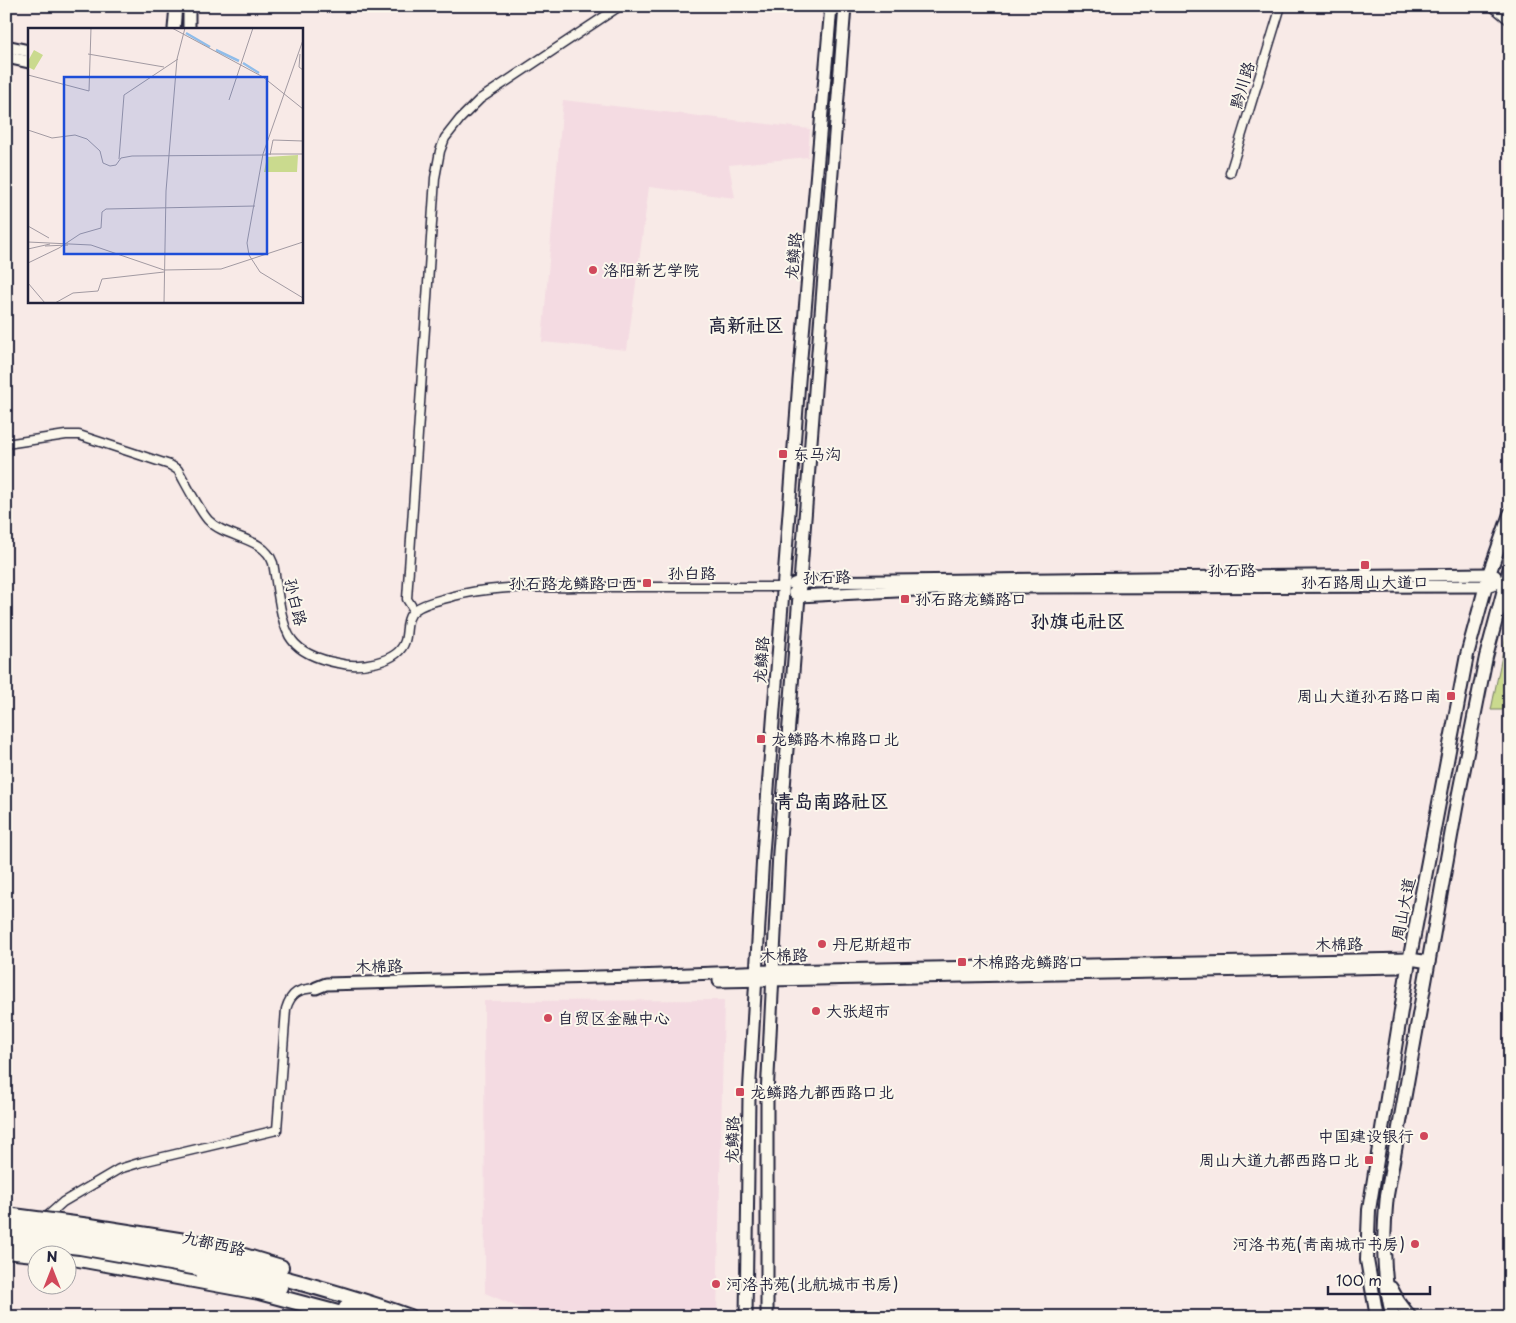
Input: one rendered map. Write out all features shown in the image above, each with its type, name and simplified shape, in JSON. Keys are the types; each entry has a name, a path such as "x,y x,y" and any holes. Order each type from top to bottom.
{"highway":[{"path":"6,1215 90,1226 199,1262 259,1292 353,1317"},
{"name":"九都西路","path":"6,1229 134,1244 199,1262 272,1274 373,1310 410,1317"},
{"path":"6,1239 199,1262"},
{"path":"6,1251 28,1253"},
{"path":"6,1258 28,1258"},
{"path":"78,1260 111,1264 199,1262"}],"main road":[{"path":"174,28 176,6"},
{"path":"188,6 189,28"},
{"name":"龙鳞路","path":"746,1317 749,1097 763,854 831,6"},
{"name":"龙鳞路","path":"767,1317 767,1096 779,852 845,6"},
{"path":"6,46 28,51"},
{"path":"6,57 28,62"},
{"name":"周山大道","path":"1377,1317 1369,1278 1367,1242 1369,1210 1409,963 1467,655 1487,580 1510,514"},
{"path":"1393,1317 1384,1268 1387,1195 1456,808 1486,657 1508,576"},
{"name":"孙石路","path":"783,588 799,596 975,588 1487,580 1508,576"},
{"name":"孙石路","path":"783,588 800,582 1487,580"},
{"name":"木棉路","path":"316,988 326,984 1429,962"},
{"path":"1384,1268 1398,1301 1410,1317"},
{"path":"1369,1278 1371,1306 1369,1317"}],"street":[{"path":"414,610 407,599 435,178 440,150 445,138 455,125 480,99 620,6"},
{"name":"黔川路","path":"1230,173 1281,6"},
{"path":"1492,6 1510,20"},
{"name":"孙白路","path":"6,444 66,435 79,435 170,465 178,470 208,520 270,554 286,630 292,641 303,650 319,658 340,664 358,665 383,661 392,656 404,643 409,616 414,610 424,605 470,592 507,588 669,586 783,588"},
{"path":"6,1251 63,1202 119,1169 277,1130 286,1009 289,999 296,992 316,988"}],"shaded area":[{"name":"洛阳新艺学院","path":"563,100 810,129 808,157 729,165 735,198 649,187 627,350 542,342"},
{"path":"724,1000 717,1317 541,1317 485,1293 484,1001"}],"green space":[{"path":"1510,616 1510,710 1491,710"}],"place":[{"name":"洛阳新艺学院","path":"593,270"},
{"name":"东马沟","path":"783,454"},
{"name":"孙石路周山大道口","path":"1365,565"},
{"name":"孙石路龙鳞路口西","path":"647,583"},
{"name":"孙石路龙鳞路口","path":"905,599"},
{"name":"周山大道孙石路口南","path":"1451,696"},
{"name":"龙鳞路木棉路口北","path":"761,739"},
{"name":"丹尼斯超市","path":"822,944"},
{"name":"木棉路龙鳞路口","path":"962,962"},
{"name":"大张超市","path":"816,1011"},
{"name":"自贸区金融中心","path":"548,1018"},
{"name":"龙鳞路九都西路口北","path":"740,1092"},
{"name":"中国建设银行","path":"1424,1136"},
{"name":"周山大道九都西路口北","path":"1369,1160"},
{"name":"河洛书苑(青南城市书房)","path":"1415,1244"},
{"name":"河洛书苑(北航城市书房)","path":"716,1284"}],"district":[{"name":"高新社区","path":"746,325"},
{"name":"孙旗屯社区","path":"1078,621"},
{"name":"青岛南路社区","path":"832,801"}]}
